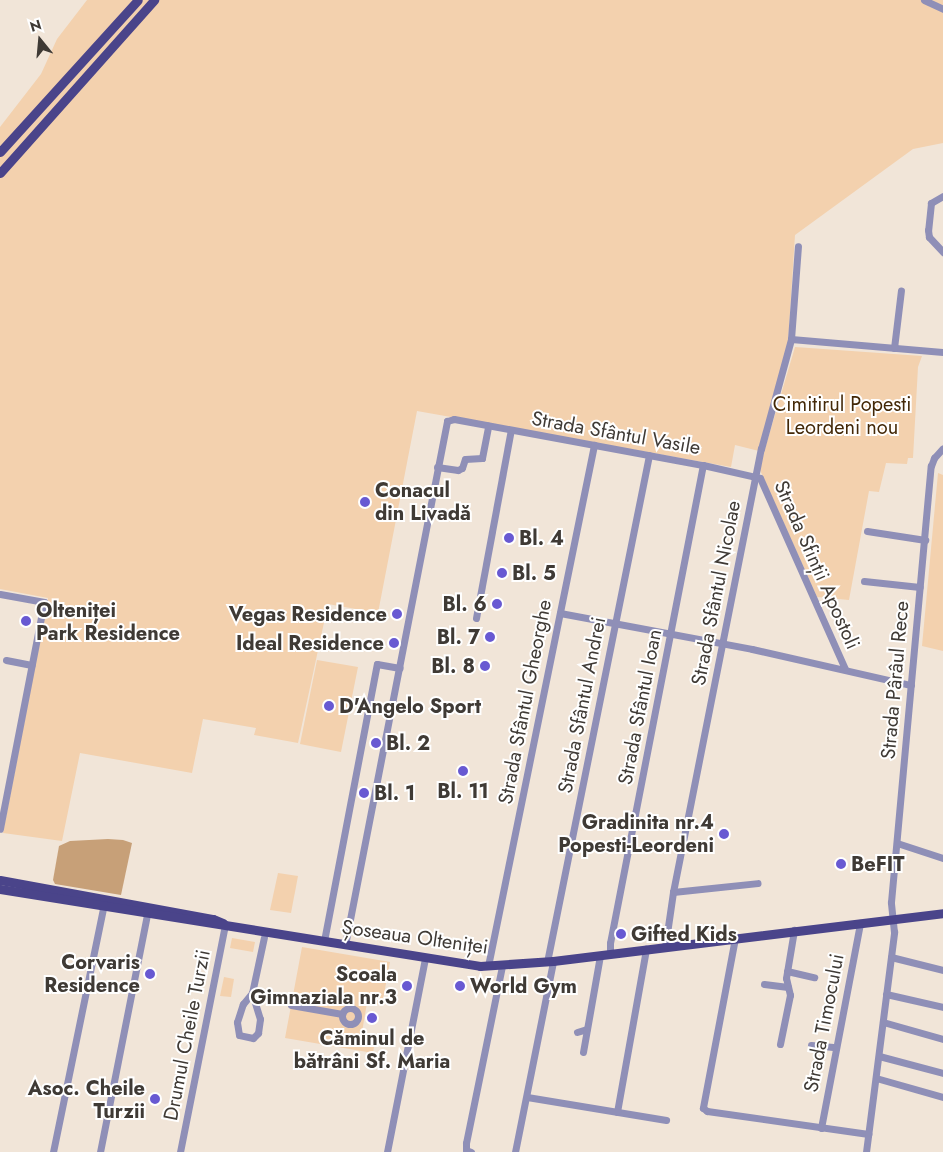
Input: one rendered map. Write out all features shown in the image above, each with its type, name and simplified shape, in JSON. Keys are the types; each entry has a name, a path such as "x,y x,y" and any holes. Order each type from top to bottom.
{"main road":[{"path":"0,152 138,0"},
{"path":"2,168 154,0"},
{"name":"Șoseaua Olteniței","path":"0,880 104,902 148,914 212,924 225,924 466,966 502,966 550,962 794,930 943,913"},
{"name":"Șoseaua Olteniței","path":"0,889 213,918 225,924"}],"street":[{"path":"924,0 943,8"},
{"path":"943,196 931,203 928,230 930,237 943,252"},
{"name":"Strada Sfântul Nicolae","path":"664,947 673,892 761,450 791,339 798,246"},
{"path":"894,348 901,290"},
{"path":"791,339 943,352"},
{"path":"346,945 447,421 454,419 511,430"},
{"path":"437,467 458,470 462,468 465,459 482,458 488,426"},
{"name":"Strada Sfântul Vasile","path":"476,618 511,430 756,476"},
{"name":"Strada Sfântul Gheorghe","path":"488,966 594,445"},
{"name":"Strada Pârâul Rece","path":"866,1152 891,957 893,919 891,902 932,463 943,448"},
{"name":"Strada Sfântul Andrei","path":"515,1152 550,962 649,455"},
{"name":"Strada Sfântul Ioan","path":"605,955 611,939 703,465"},
{"name":"Strada Sfinții Apostoli","path":"756,476 763,482 845,669"},
{"path":"867,531 925,540"},
{"path":"864,581 920,587"},
{"path":"0,594 44,602 0,829"},
{"path":"560,612 723,643 912,685"},
{"path":"6,660 32,665"},
{"path":"324,941 377,664 400,668"},
{"path":"897,843 943,858"},
{"path":"673,892 758,883"},
{"path":"53,1152 104,902"},
{"path":"100,1152 148,914"},
{"name":"Strada Timocului","path":"821,1128 860,923"},
{"name":"Drumul Cheile Turzii","path":"180,1152 225,924"},
{"path":"780,1044 790,996 787,972 794,930"},
{"path":"252,993 260,1020 258,1033 253,1038 239,1035 236,1029 243,1004 252,993 264,937"},
{"path":"735,938 702,1104 704,1110 868,1134"},
{"path":"617,1112 646,950"},
{"path":"583,1052 605,955"},
{"path":"891,957 943,970"},
{"path":"387,1152 425,959"},
{"path":"471,1152 466,1150 466,1143 502,966"},
{"path":"787,972 814,977"},
{"path":"764,984 788,987"},
{"path":"886,994 943,1007"},
{"path":"292,1005 342,1014"},
{"path":"883,1022 943,1039"},
{"path":"577,1032 587,1029"},
{"path":"811,1045 836,1047"},
{"path":"878,1056 943,1073"},
{"path":"876,1078 943,1097"},
{"path":"526,1097 666,1120"}],"green space":[{"path":"87,0 943,0 943,143 913,149 795,235 788,343 759,451 735,445 731,467 417,411 378,613 328,604 298,743 254,735 256,728 203,719 192,773 80,753 62,841 3,833 48,598 0,589 0,127 41,74 57,39"},
{"name":"Cimitirul Popesti Leordeni nou","path":"795,347 922,356 918,367 913,458 908,458 907,464 886,463 879,492 869,491 849,600 817,597 760,470"},
{"path":"938,473 943,475 943,651 922,646"},
{"name":"D'Angelo Sport","path":"317,660 358,667 341,752 300,744"},
{"path":"278,873 298,876 291,913 270,910"},
{"path":"232,938 255,942 253,952 230,948"},
{"path":"302,947 390,962 382,1005 367,1003 362,1032 376,1034 373,1053 285,1038"},
{"path":"224,977 234,979 231,997 220,996"}],"shaded area":[{"path":"108,839 132,843 121,895 55,884 53,880 59,846 70,841"}],"place":[{"name":"Conacul din Livadă","path":"365,502"},
{"name":"Bl. 4","path":"509,538"},
{"name":"Bl. 5","path":"502,573"},
{"name":"Bl. 6","path":"497,604"},
{"name":"Vegas Residence","path":"397,614"},
{"name":"Olteniței Park Residence","path":"26,621"},
{"name":"Bl. 7","path":"490,637"},
{"name":"Ideal Residence","path":"394,643"},
{"name":"Bl. 8","path":"485,666"},
{"name":"D'Angelo Sport","path":"329,706"},
{"name":"Bl. 2","path":"376,743"},
{"name":"Bl. 11","path":"463,771"},
{"name":"Bl. 1","path":"364,793"},
{"name":"Gradinita nr.4 Popesti-Leordeni","path":"724,834"},
{"name":"BeFIT","path":"841,864"},
{"name":"Gifted Kids","path":"621,934"},
{"name":"Corvaris Residence","path":"150,974"},
{"name":"Scoala Gimnaziala nr.3","path":"407,986"},
{"name":"World Gym","path":"460,986"},
{"name":"Căminul de bătrâni Sf. Maria","path":"372,1018"},
{"name":"Asoc. Cheile Turzii","path":"155,1099"}]}
